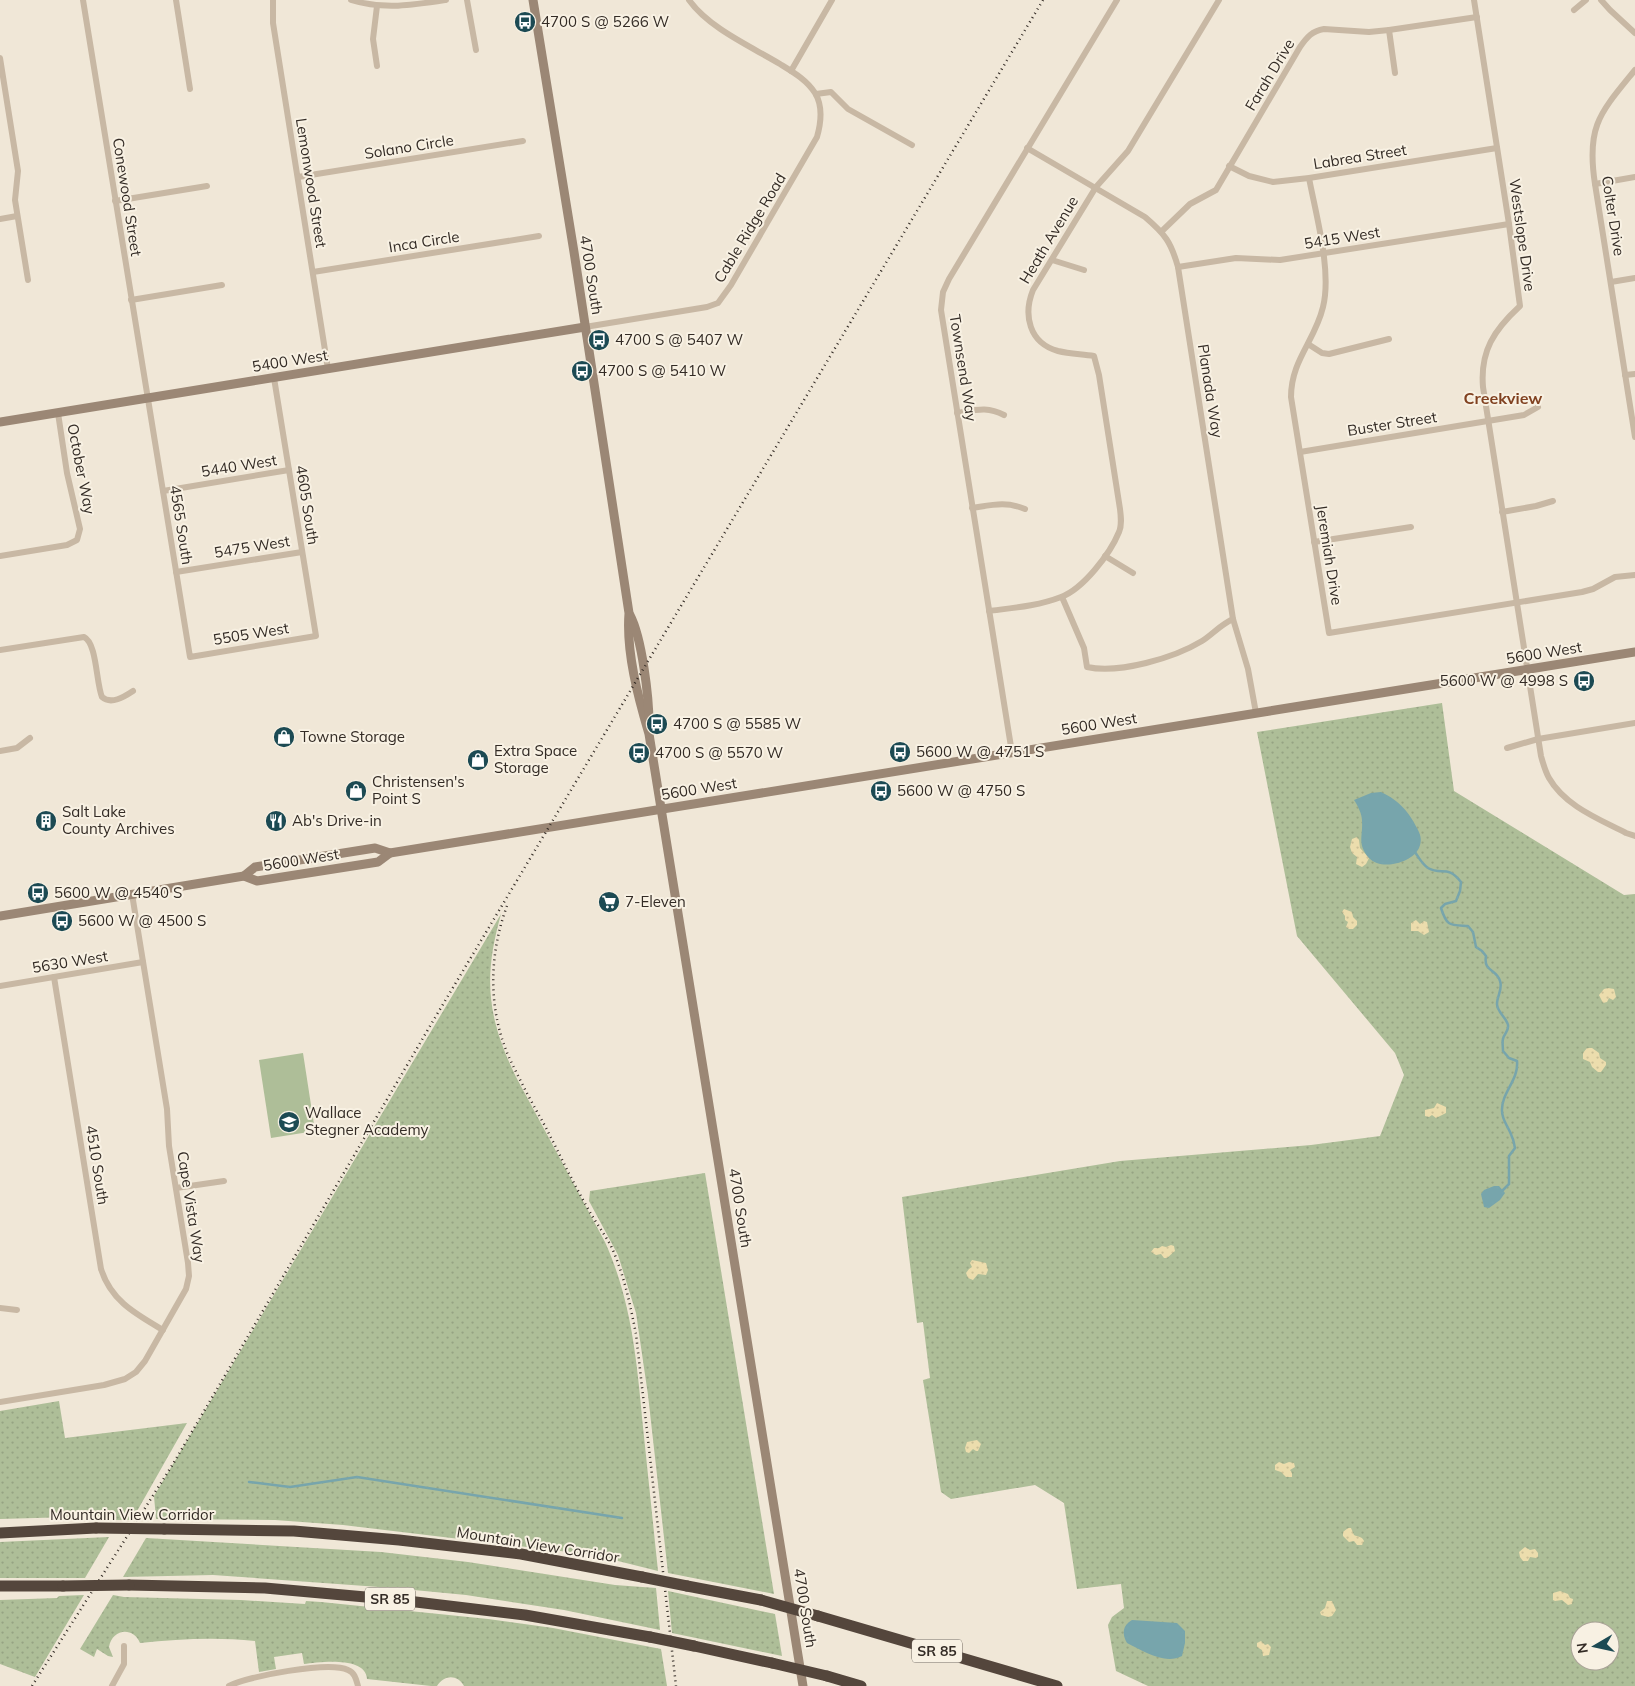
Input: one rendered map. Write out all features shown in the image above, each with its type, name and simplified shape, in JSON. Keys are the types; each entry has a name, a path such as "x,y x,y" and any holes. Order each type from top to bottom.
{"highway":[{"name":"Mountain View Corridor","path":"0,1533 96,1528 294,1530 521,1554 760,1600 1057,1686"},
{"name":"SR 85","path":"0,1586 265,1588 399,1600 525,1615 650,1637 772,1663 860,1686"}],"main road":[{"name":"4700 South","path":"533,0 629,613 636,627 649,707 649,734 803,1686"},
{"name":"5400 West","path":"0,422 585,327"},
{"name":"5600 West","path":"0,916 244,876 255,867 264,865 375,848 390,852 662,810 1635,652"},
{"name":"5600 West","path":"244,876 257,881 361,865 378,862 390,852"}],"street":[{"name":"Conewood Street","path":"83,0 148,398"},
{"path":"176,0 190,89"},
{"name":"Lemonwood Street","path":"272,0 273,23 328,369"},
{"path":"351,0 378,6 405,6 446,0"},
{"path":"467,0 476,50"},
{"path":"791,70 832,0"},
{"name":"Townsend Way","path":"1012,752 942,322 943,292 1027,148 1117,0"},
{"name":"Heath Avenue","path":"989,611 1040,603 1062,597 1084,580 1105,556 1119,533 1121,518 1099,375 1094,356 1057,351 1047,347 1039,340 1032,329 1028,318 1028,306 1033,290 1096,187 1132,144 1218,0"},
{"name":"Westslope Drive","path":"1474,0 1520,306 1506,319 1494,335 1484,354 1481,370 1487,421 1540,756 1548,777 1557,790 1571,803 1635,836"},
{"path":"1574,10 1586,0"},
{"path":"1601,0 1635,33"},
{"path":"692,1 714,24 791,70 805,81 816,94 831,92 848,109 912,145"},
{"path":"377,66 374,39 378,6"},
{"name":"Farah Drive","path":"1162,231 1190,204 1216,190 1300,47 1310,34 1324,29 1369,32 1389,30 1477,17"},
{"path":"1389,30 1395,73"},
{"path":"0,58 18,171 14,196 28,280"},
{"name":"Colter Drive","path":"1635,70 1608,102 1597,123 1592,151 1595,184 1635,437"},
{"name":"Cable Ridge Road","path":"585,327 707,308 718,303 731,285 817,137 821,114 816,94"},
{"name":"Solano Circle","path":"298,177 524,141"},
{"name":"Planada Way","path":"1027,148 1145,217 1162,231 1172,248 1178,267 1233,619 1248,669 1256,713"},
{"name":"Labrea Street","path":"1229,166 1249,176 1273,182 1310,178 1497,148"},
{"name":"Jeremiah Drive","path":"1310,178 1323,254 1325,290 1319,321 1294,373 1291,384 1291,397 1329,633 1582,592 1593,589 1615,577 1635,575"},
{"path":"1595,184 1635,178"},
{"path":"115,201 207,186"},
{"path":"0,219 17,216"},
{"name":"5415 West","path":"1178,267 1236,258 1270,261 1509,224"},
{"name":"Inca Circle","path":"313,272 539,236"},
{"path":"1052,260 1084,270"},
{"path":"1611,282 1635,278"},
{"path":"131,300 222,285"},
{"path":"1308,344 1322,353 1328,354 1389,339"},
{"path":"1625,375 1635,374"},
{"name":"4605 South","path":"274,378 316,636"},
{"name":"4565 South","path":"148,398 190,656"},
{"name":"Buster Street","path":"1300,452 1524,415 1538,407"},
{"path":"957,413 985,408 995,410 1004,415"},
{"name":"October Way","path":"0,556 67,545 79,537 79,524 67,473 58,413"},
{"name":"5440 West","path":"163,491 289,470"},
{"path":"1502,512 1553,501"},
{"path":"972,508 1013,504 1025,509"},
{"path":"1314,542 1411,527"},
{"name":"5475 West","path":"176,572 302,552"},
{"path":"1105,556 1133,573"},
{"path":"1062,597 1084,648 1087,667 1101,670 1159,660 1182,652 1203,640 1221,624 1233,619"},
{"name":"5505 West","path":"190,656 316,636"},
{"path":"0,650 84,637 88,639 92,646 102,697 107,700 117,699 133,691"},
{"path":"1507,748 1538,739 1635,723"},
{"path":"0,751 17,748 30,738"},
{"name":"Cape Vista Way","path":"0,1402 118,1382 131,1375 141,1366 184,1296 189,1276 168,1140 167,1109 132,894"},
{"name":"5630 West","path":"0,986 144,962"},
{"name":"4510 South","path":"54,977 103,1277 112,1293 124,1306 163,1330"},
{"path":"176,1188 224,1181"},
{"path":"0,1308 16,1310"},
{"path":"112,1686 124,1664 124,1646"},
{"path":"229,1686 247,1679 316,1668 345,1669 355,1676 358,1686"}],"green space":[{"path":"1442,703 1454,791 1624,895 1635,894 1635,1686 1148,1686 1116,1671 1108,1625 1112,1617 1124,1608 1121,1584 1077,1589 1064,1503 1035,1485 951,1499 941,1492 923,1380 930,1378 923,1322 917,1323 902,1197 1120,1161 1311,1145 1380,1136 1404,1075 1395,1053 1297,936 1257,732"},
{"path":"501,914 495,937 490,978 494,1016 506,1055 516,1077 605,1242 621,1287 632,1333 658,1571 594,1555 343,1525 275,1520 156,1519 154,1496"},
{"path":"303,1053 315,1131 271,1138 259,1060"},
{"path":"705,1173 774,1594 668,1573 648,1395 636,1313 618,1255 589,1201 590,1191"},
{"path":"59,1401 65,1438 187,1423 132,1520 116,1520 107,1516 0,1519 0,1411"},
{"path":"109,1537 85,1578 0,1578 0,1542"},
{"path":"146,1538 381,1552 468,1562 615,1585 656,1588 660,1630 564,1610 466,1595 213,1575 123,1577"},
{"path":"668,1591 775,1614 782,1656 672,1633"},
{"path":"84,1595 35,1677 0,1664 0,1600"},
{"path":"113,1595 305,1604 306,1601 321,1602 488,1619 553,1628 661,1649 667,1686 464,1686 458,1679 451,1677 443,1680 437,1686 431,1686 367,1679 365,1672 359,1667 341,1662 304,1664 302,1653 274,1657 276,1669 259,1672 255,1641 198,1639 140,1643 133,1634 128,1632 118,1633 111,1641 109,1647 113,1657 97,1649 94,1657 80,1649"}],"sand":[{"path":"1357,837 1360,848 1369,858 1362,867 1356,864 1357,857 1352,853 1350,847 1352,839"},
{"path":"1344,909 1352,912 1353,917 1357,921 1357,925 1353,929 1346,927 1348,922 1345,920 1342,912"},
{"path":"1416,920 1420,924 1424,921 1427,922 1429,932 1424,935 1418,931 1411,931 1411,923"},
{"path":"1604,989 1614,989 1616,997 1613,1000 1609,998 1607,1002 1603,1003 1599,995"},
{"path":"1587,1048 1592,1048 1599,1053 1600,1058 1606,1062 1601,1072 1598,1072 1592,1067 1590,1062 1583,1059 1583,1053"},
{"path":"1437,1103 1446,1107 1446,1113 1436,1118 1432,1115 1429,1117 1425,1116 1425,1110 1434,1108"},
{"path":"1174,1246 1175,1251 1167,1258 1164,1258 1161,1254 1156,1255 1151,1252 1154,1248"},
{"path":"972,1260 986,1263 988,1270 986,1275 978,1274 973,1280 968,1278 966,1273 972,1267 970,1263"},
{"path":"977,1440 981,1444 978,1451 973,1449 969,1453 966,1452 967,1442"},
{"path":"1279,1462 1284,1464 1294,1463 1295,1467 1290,1470 1292,1477 1286,1477 1281,1472 1275,1470 1275,1465"},
{"path":"1351,1528 1354,1535 1363,1539 1362,1545 1357,1545 1354,1541 1349,1542 1343,1536 1343,1532"},
{"path":"1525,1547 1530,1550 1535,1549 1538,1557 1530,1557 1528,1561 1523,1561 1519,1552"},
{"path":"1560,1591 1568,1594 1573,1599 1572,1604 1568,1605 1562,1600 1553,1600 1553,1593"},
{"path":"1327,1601 1332,1601 1336,1610 1332,1616 1328,1617 1321,1615 1320,1612 1325,1608"},
{"path":"1261,1641 1271,1647 1269,1655 1263,1656 1262,1650 1257,1647 1257,1643"}],"water":[{"path":"1381,792 1394,799 1407,812 1420,836 1420,845 1415,853 1410,858 1396,864 1388,865 1374,862 1365,853 1361,840 1362,818 1354,800 1371,793"},
{"path":"1499,1186 1505,1193 1500,1200 1489,1208 1484,1207 1481,1194 1484,1190"},
{"path":"1132,1620 1177,1623 1185,1631 1182,1656 1168,1659 1161,1658 1127,1643 1124,1630 1126,1625"}],"waterway":[{"path":"1415,852 1422,863 1428,868 1452,873 1461,882 1456,901 1445,904 1441,908 1443,914 1450,924 1468,926 1473,932 1476,947 1486,956 1486,965 1496,974 1500,981 1501,987 1497,1007 1508,1025 1503,1040 1503,1051 1509,1058 1517,1061 1515,1074 1502,1104 1503,1118 1513,1138 1515,1148 1509,1156 1509,1184 1503,1190"},
{"path":"249,1482 290,1487 357,1477 622,1518"}],"railway":[{"path":"32,1686 173,1464 433,1021 1043,0"},
{"path":"507,906 497,943 493,981 494,1000 501,1037 530,1100 591,1214 611,1246 623,1278 636,1334 676,1686"}],"place":[{"name":"4700 S @ 5266 W","path":"525,22"},
{"name":"4700 S @ 5407 W","path":"599,340"},
{"name":"4700 S @ 5410 W","path":"582,371"},
{"name":"5600 W @ 4998 S","path":"1584,681"},
{"name":"4700 S @ 5585 W","path":"657,724"},
{"name":"Towne Storage","path":"284,737"},
{"name":"5600 W @ 4751 S","path":"900,752"},
{"name":"4700 S @ 5570 W","path":"639,753"},
{"name":"Extra Space Storage","path":"478,760"},
{"name":"Christensen's Point S","path":"356,791"},
{"name":"5600 W @ 4750 S","path":"881,791"},
{"name":"Salt Lake County Archives","path":"46,821"},
{"name":"Ab's Drive-in","path":"276,821"},
{"name":"5600 W @ 4540 S","path":"38,893"},
{"name":"7-Eleven","path":"609,902"},
{"name":"5600 W @ 4500 S","path":"62,921"},
{"name":"Wallace Stegner Academy","path":"289,1122"}],"district":[{"name":"Creekview","path":"1503,398"}]}
